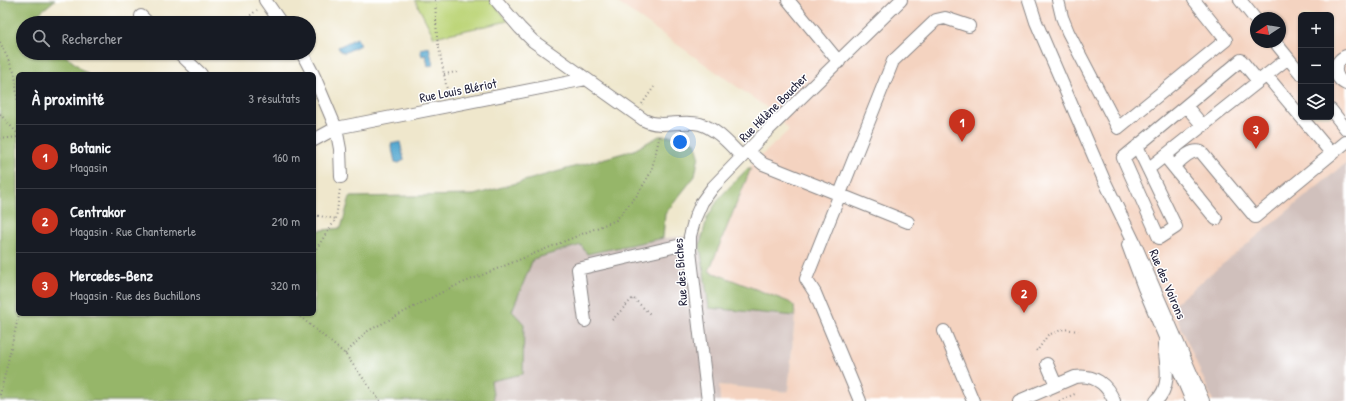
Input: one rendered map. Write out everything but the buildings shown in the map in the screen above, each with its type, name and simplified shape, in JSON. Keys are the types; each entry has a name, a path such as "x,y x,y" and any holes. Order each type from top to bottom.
{"street":[{"name":"Rue Hélène Boucher","path":"496,0 533,41 648,122 662,124 690,123 705,126 745,154 901,0"},
{"path":"788,0 839,62"},
{"name":"Rue des Voirons","path":"1029,0 1033,14 1104,180 1134,242 1203,401"},
{"name":"Rue des Voirons","path":"1038,0 1046,43"},
{"path":"1058,0 1066,27 1118,128 1226,40 1194,0"},
{"path":"1240,0 1250,12"},
{"path":"266,1 276,16"},
{"path":"860,401 815,293 806,279 893,61 936,20 944,18 970,26"},
{"path":"1280,48 1298,70"},
{"path":"1339,84 1336,67 1340,60 1346,56"},
{"path":"1148,169 1288,58"},
{"path":"186,60 199,72"},
{"path":"306,60 312,72"},
{"path":"1137,146 1176,227 1159,238 1123,158 1137,146 1241,60 1262,78 1332,154"},
{"name":"Rue Louis Blériot","path":"316,139 336,128 586,79"},
{"path":"316,80 336,128 340,149 341,176"},
{"path":"1186,106 1202,126"},
{"path":"1334,114 1346,129"},
{"path":"1174,167 1192,152 1201,152 1255,217 1346,142"},
{"path":"745,154 763,164 908,222"},
{"name":"Rue des Biches","path":"708,401 690,260 691,230 702,202 717,183 745,154"},
{"path":"1165,156 1216,219"},
{"name":"Rue des Voirons","path":"1104,180 1134,264 1192,401"},
{"path":"585,321 578,269 690,243"},
{"path":"944,331 973,401"},
{"path":"1156,401 1162,394 1166,380 1162,332"},
{"path":"1047,364 1056,385"},
{"path":"1019,401 1075,377 1084,376 1090,377 1103,384 1114,400"}],"path":[{"path":"435,0 437,38 451,106"},
{"path":"249,16 266,1"},
{"path":"0,42 15,74 16,85"},
{"path":"444,74 457,72"},
{"path":"634,113 654,87"},
{"path":"0,114 16,134"},
{"path":"345,354 366,332 448,289 616,220 638,194 651,172 660,140 662,124"},
{"path":"0,139 16,136"},
{"path":"316,249 336,219 341,176"},
{"path":"316,215 336,219"},
{"path":"612,320 633,298 650,314"},
{"path":"0,395 19,316"},
{"path":"299,316 345,354 380,401"},
{"path":"1036,350 1037,351 1050,335 1064,328 1078,331"},
{"path":"1059,401 1077,393"}],"shaded area":[{"path":"614,0 1346,0 1346,163 1173,306 1213,401 720,401 718,385 788,392 795,316 794,306 789,302 709,271 751,168 748,168 789,130 773,112"},
{"path":"1346,163 1346,401 1213,401 1172,306"},
{"path":"702,235 700,245 709,308 795,316 788,392 719,385 720,401 494,401 491,381 523,374 511,311 533,259 582,245"}],"green space":[{"path":"0,0 55,0 36,16 16,16 16,60 71,60 86,72 16,72 16,316 316,316 316,231 341,228 350,197 474,195 634,150 659,136 678,136 695,142 699,155 695,176 665,214 663,238 587,254 581,245 533,259 512,311 524,324 523,374 491,381 494,401 0,401"},
{"path":"415,0 491,0 508,21 434,37"},
{"path":"748,168 751,168 709,271 789,302 794,306 795,316 709,308 700,245 707,218 720,197"}],"water":[{"path":"357,38 360,45 344,53 343,51 341,52 338,47"},
{"path":"429,47 433,65 428,66 426,55 422,56 420,49"},
{"path":"400,142 404,160 399,163 395,162 391,144"}],"place":[{"name":"Botanic","path":"962,142"},
{"name":"Mercedes-Benz","path":"1256,149"},
{"name":"Centrakor","path":"1024,313"}]}
